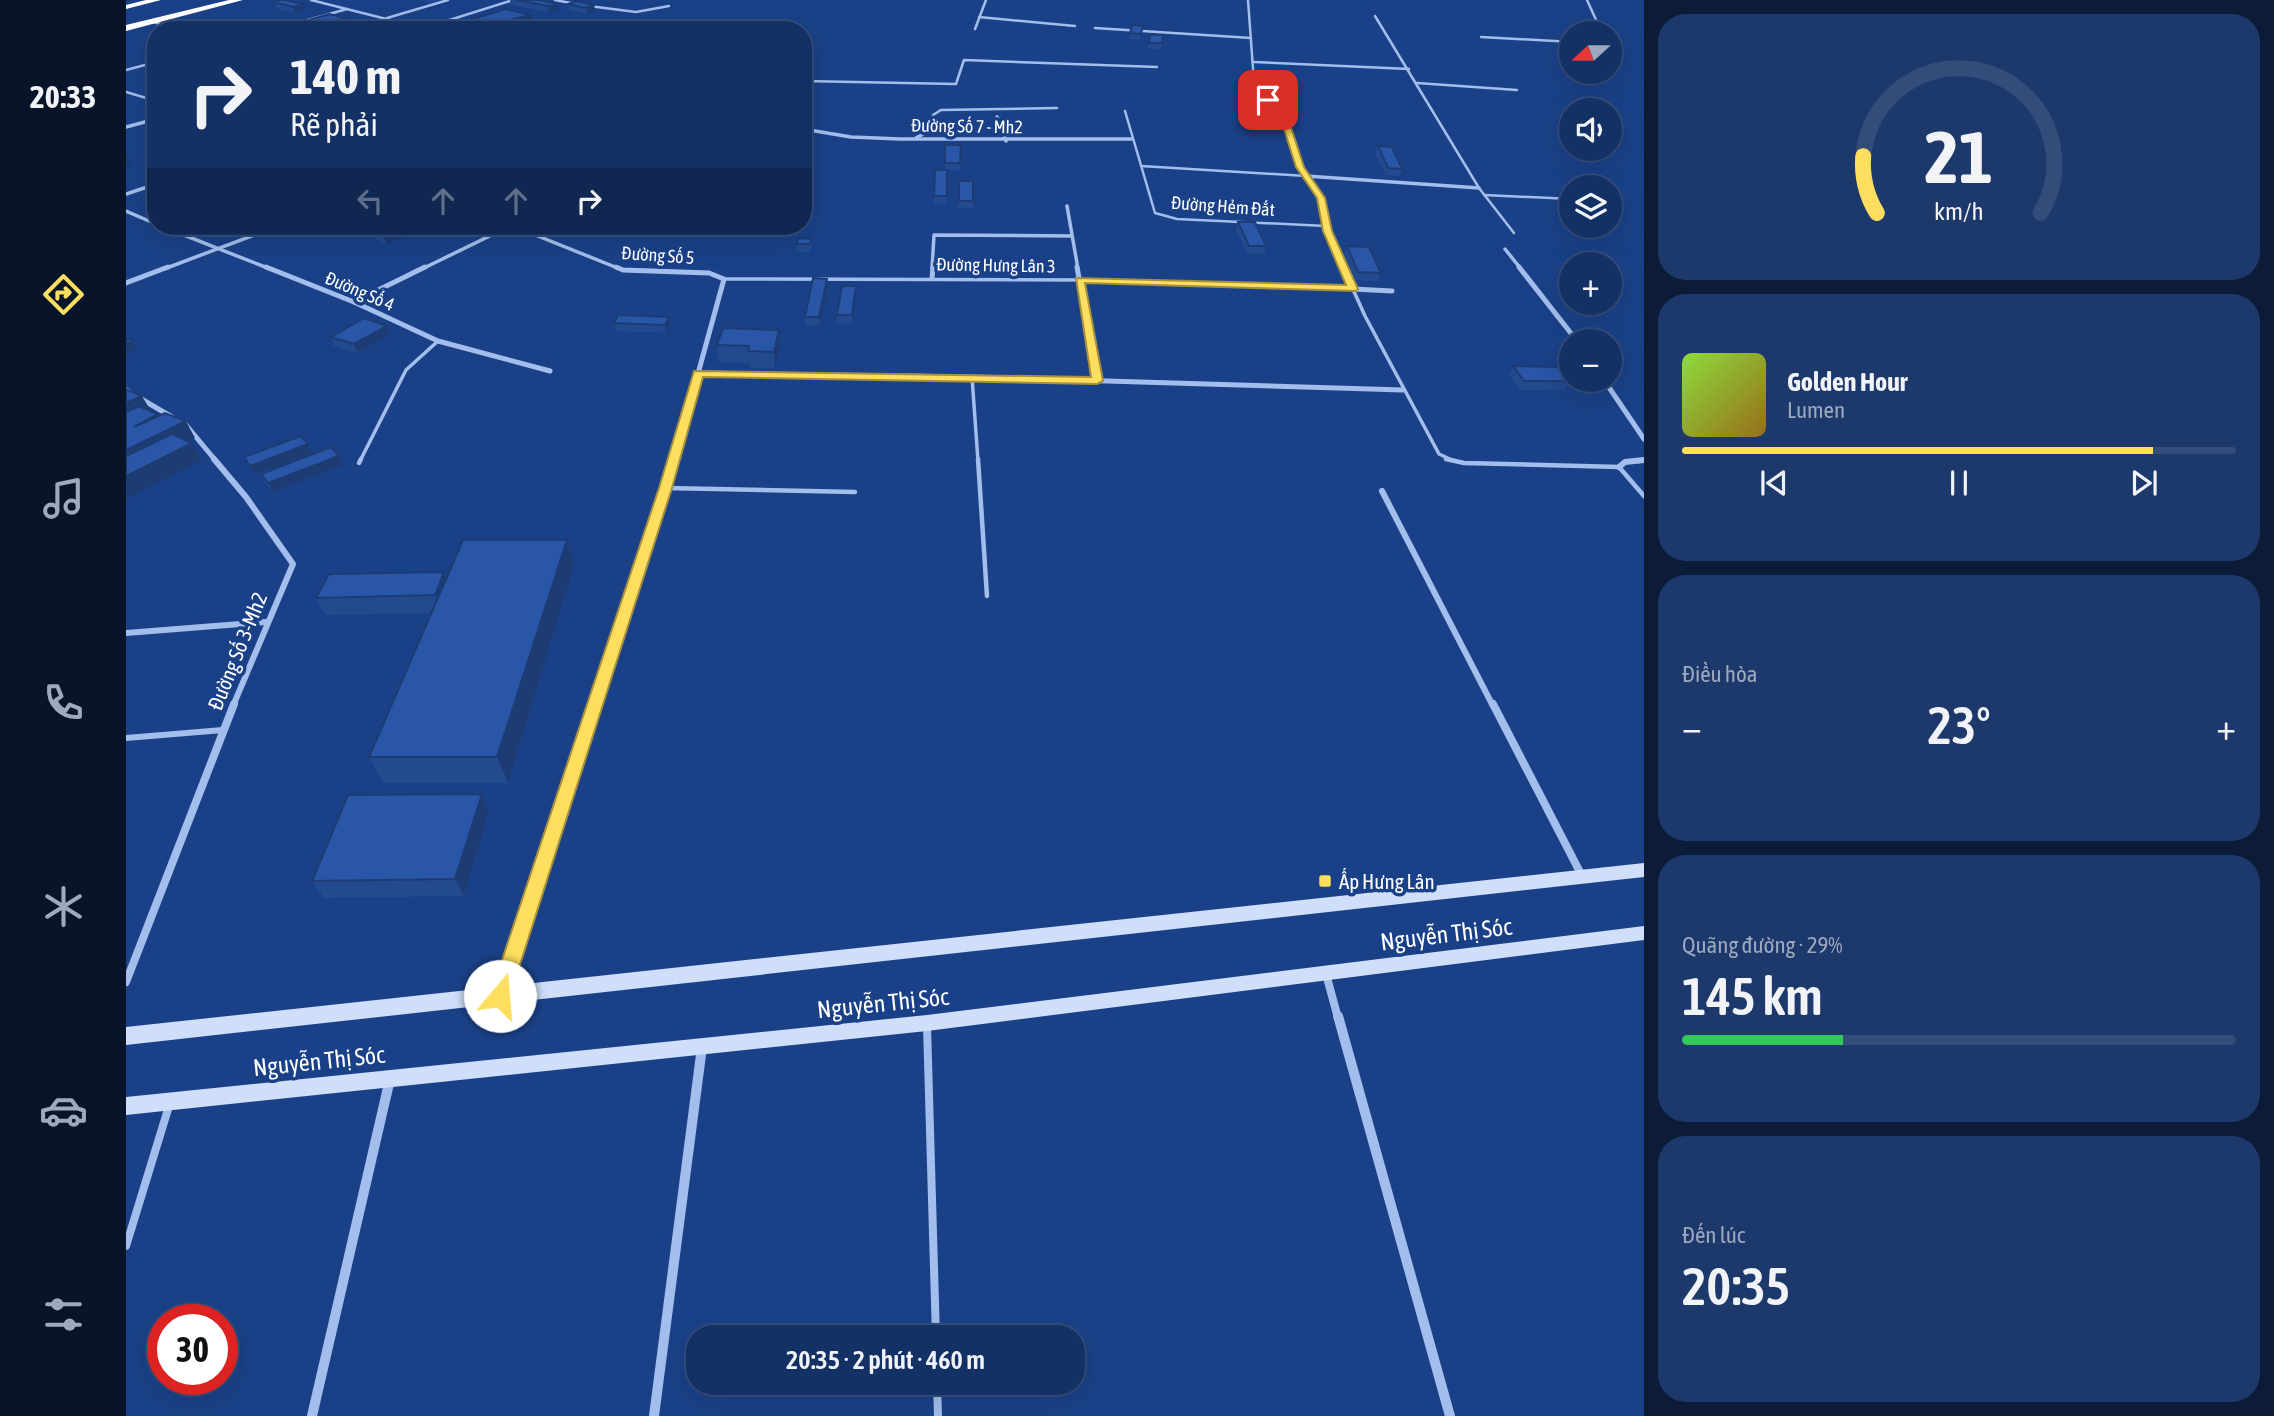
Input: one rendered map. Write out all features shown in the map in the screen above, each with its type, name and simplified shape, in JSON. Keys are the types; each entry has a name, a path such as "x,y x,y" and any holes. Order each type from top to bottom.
{"highway":[{"path":"126,19 214,0"},
{"path":"157,21 239,0"},
{"path":"126,19 159,4"},
{"path":"126,7 159,4"},
{"path":"126,29 147,24"}],"main road":[{"name":"Nguyễn Thị Sóc","path":"126,1036 1644,870"},
{"name":"Nguyễn Thị Sóc","path":"126,1106 927,1023 1644,933"}],"street":[{"path":"311,0 398,21"},
{"path":"975,29 986,0"},
{"path":"1587,0 1597,21"},
{"path":"303,21 347,8"},
{"path":"979,17 1075,26"},
{"path":"1481,37 1559,41"},
{"path":"1253,62 1409,69"},
{"path":"126,70 147,64"},
{"path":"1417,83 1517,90"},
{"path":"126,92 147,98"},
{"path":"912,139 929,133 933,116 941,110 974,107 1057,108"},
{"path":"997,117 1006,141"},
{"path":"126,127 147,121"},
{"name":"Đường Số 7 - Mh2","path":"812,131 855,138 1006,141 1132,139"},
{"path":"1307,176 1479,188"},
{"path":"126,194 147,187"},
{"path":"1067,206 1097,381"},
{"path":"126,211 147,220"},
{"name":"Đường Số 4","path":"183,235 354,302 438,341 550,371"},
{"path":"126,283 255,235"},
{"path":"354,302 493,235"},
{"name":"Đường Số 5","path":"535,235 623,270 709,273 724,279"},
{"path":"932,278 934,235 1072,236"},
{"path":"1505,249 1568,329"},
{"path":"500,996 666,488 724,279"},
{"path":"1353,289 1392,291"},
{"path":"698,373 972,377 1403,390"},
{"name":"Đường Số 3-Mh2","path":"126,390 188,427 246,497 293,564 266,622 169,878 126,982"},
{"path":"1612,392 1644,439"},
{"path":"1619,467 1625,462 1644,460"},
{"path":"1382,491 1583,877"},
{"path":"126,633 266,622"},
{"path":"1326,974 1450,1416"},
{"path":"654,1416 702,1046"},
{"path":"312,1416 390,1079"}],"lane":[{"path":"387,18 448,0"},
{"path":"446,21 513,0"},
{"path":"555,0 636,12 669,6"},
{"path":"1248,0 1255,96 1280,106 1296,156 1321,198 1326,226 1353,289 1403,390 1439,454 1446,459 1464,463 1619,467 1644,496"},
{"path":"1375,16 1479,188 1514,233"},
{"path":"1095,28 1251,38"},
{"path":"812,81 956,84 964,60 1157,67"},
{"name":"Đường Hẻm Đắt","path":"1125,111 1152,210 1163,217 1326,226"},
{"path":"1141,166 1307,176"},
{"path":"1484,195 1559,199"},
{"name":"Đường Hưng Lân 3","path":"724,279 1080,280 1353,289"},
{"path":"359,463 407,370 438,341"},
{"path":"972,377 987,596"},
{"path":"666,488 855,492"},
{"path":"126,738 223,730"},
{"path":"927,1023 936,1325"},
{"path":"126,1246 171,1100"},
{"path":"937,1395 938,1416"}],"building":[{"path":"282,0 302,4 293,7 274,2"},
{"path":"516,0 539,0 557,4 548,6"},
{"path":"576,1 594,5 586,8 568,4"},
{"path":"506,9 531,15 505,21 469,20"},
{"path":"329,14 345,18 335,21 312,19"},
{"path":"1132,25 1143,26 1141,34 1130,33"},
{"path":"1150,35 1163,35 1162,43 1149,43"},
{"path":"945,145 961,145 960,163 945,163"},
{"path":"1378,146 1392,147 1402,169 1388,168"},
{"path":"935,170 947,170 947,196 934,196"},
{"path":"959,181 973,181 973,201 959,201"},
{"path":"1238,222 1255,222 1266,246 1249,246"},
{"path":"798,238 811,239 810,244 797,244"},
{"path":"1347,246 1369,247 1381,273 1358,272"},
{"path":"813,278 827,279 819,317 805,317"},
{"path":"842,286 856,286 852,315 837,315"},
{"path":"618,315 669,317 665,325 614,323"},
{"path":"364,318 387,326 354,344 331,337"},
{"path":"723,328 779,330 774,352 748,351 749,346 717,345"},
{"path":"1513,366 1559,368 1559,381 1524,381"},
{"path":"126,389 142,396 126,403"},
{"path":"139,406 158,414 134,427 165,413 186,421 126,450 126,412"},
{"path":"172,434 192,443 126,476 126,456"},
{"path":"301,436 308,444 250,466 244,457"},
{"path":"331,447 339,456 268,483 261,474"},
{"path":"463,540 567,540 497,757 369,757"},
{"path":"444,572 435,595 316,598 329,574"},
{"path":"482,794 455,879 312,881 348,795"}],"place":[{"name":"Ấp Hưng Lân","path":"1325,881"}],"route":[{"path":"500,996 666,488 698,373 1097,381 1080,280 1353,289 1327,231 1321,198 1300,167 1280,106 1268,100"}]}
